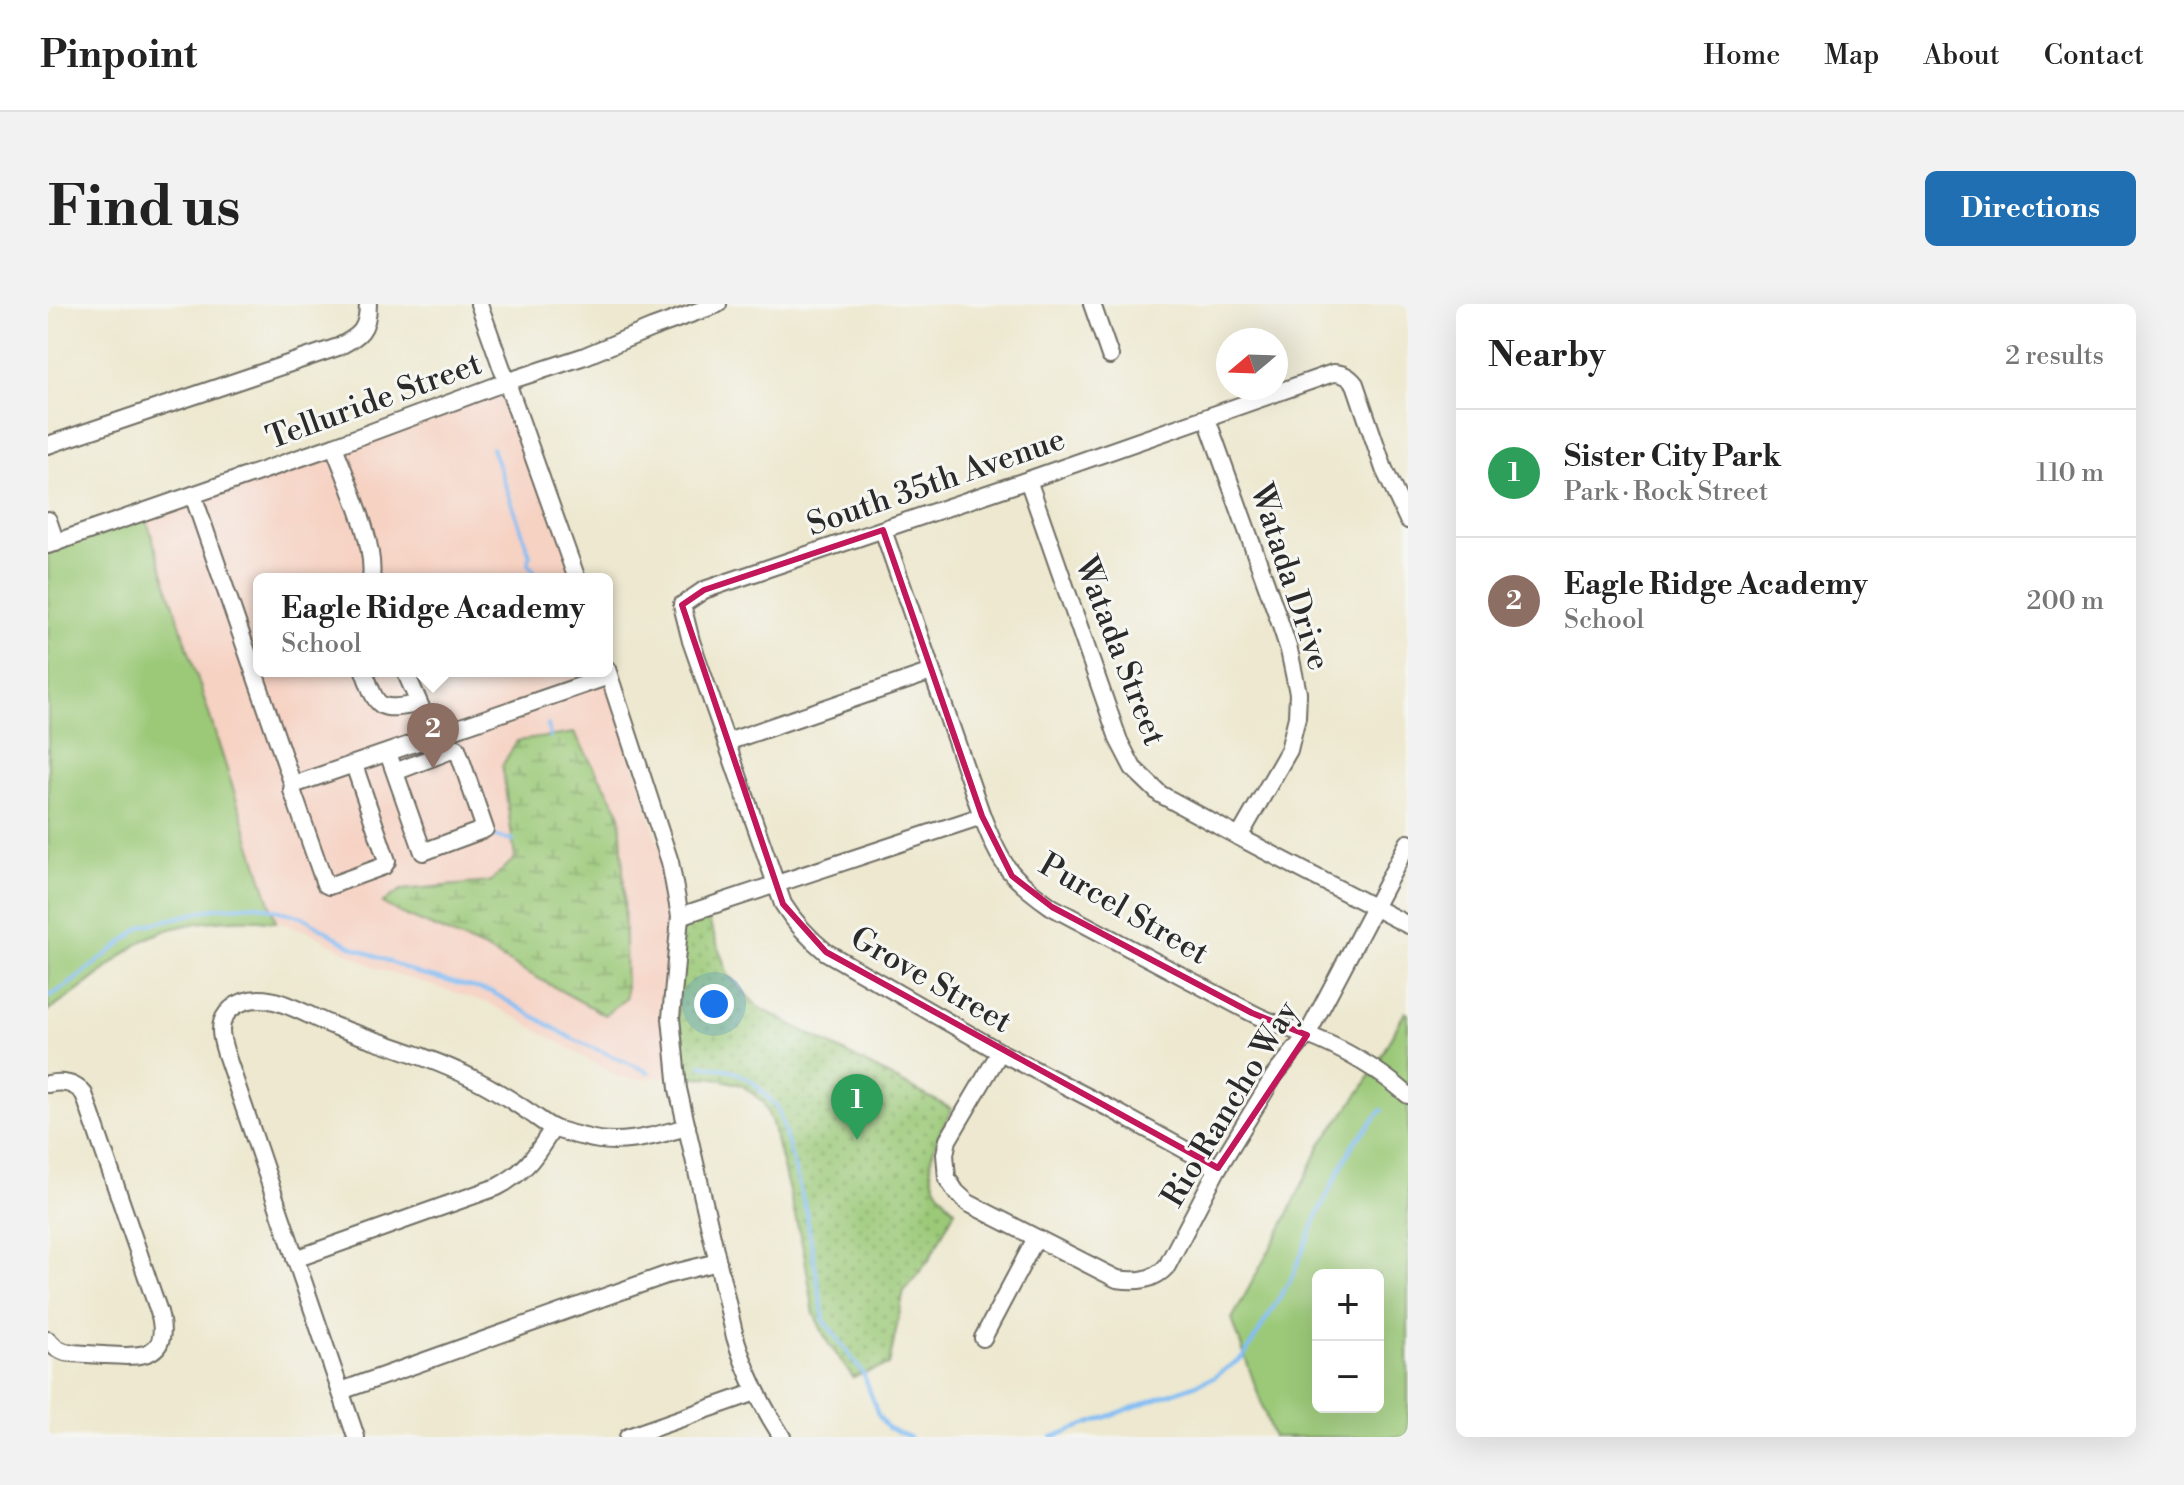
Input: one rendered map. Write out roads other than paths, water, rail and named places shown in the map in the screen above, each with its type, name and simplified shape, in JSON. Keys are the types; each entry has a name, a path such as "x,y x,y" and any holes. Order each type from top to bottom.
{"street":[{"path":"48,445 338,347 356,338 363,329 368,304"},
{"path":"479,304 575,573"},
{"name":"Telluride Street","path":"52,544 585,356 687,309 718,304"},
{"path":"1092,304 1110,356"},
{"name":"South 35th Avenue","path":"727,742 691,641 682,605 704,590 1207,419 1327,374 1347,376 1355,384 1384,469 1408,520"},
{"name":"Watada Drive","path":"1207,419 1293,662 1298,693 1297,717 1289,750 1239,837"},
{"path":"334,446 364,529 371,573"},
{"name":"Watada Street","path":"1028,480 1119,741 1133,768 1160,794 1408,925"},
{"path":"193,495 253,669"},
{"path":"48,520 52,544"},
{"name":"Purcel Street","path":"883,530 982,816 998,856 1012,876 1052,907 1252,1013 1307,1035 1381,1073 1408,1095"},
{"path":"727,742 931,672"},
{"path":"256,677 293,785 292,790 325,884 329,886 384,866 387,861 354,765"},
{"path":"366,677 380,706 389,709 419,704"},
{"path":"408,677 434,737"},
{"path":"293,785 595,677"},
{"path":"610,677 670,862 680,916 671,1018 678,1089 743,1365 782,1437"},
{"name":"Grove Street","path":"727,742 783,904 795,922 826,952 1000,1052 1218,1168"},
{"path":"388,753 423,852 485,829 457,748 395,772"},
{"path":"680,916 982,816"},
{"name":"Rio Rancho Way","path":"1000,1052 948,1140 947,1178 968,1203 1117,1279 1136,1281 1153,1277 1167,1266 1218,1168 1274,1076 1307,1035 1408,843"},
{"path":"356,1437 221,1040 220,1030 225,1015 236,1006 252,1000 286,1005 327,1024 471,1077 553,1128 589,1139 624,1141 687,1127"},
{"path":"48,1084 73,1084 84,1094 163,1329 157,1346 136,1357 65,1352 48,1340"},
{"path":"295,1259 514,1179 527,1167 553,1128"},
{"path":"983,1338 1036,1238"},
{"path":"341,1391 666,1275 718,1262"},
{"path":"628,1437 756,1392"}],"waterway":[{"path":"492,448 530,555 528,564 535,573"},
{"path":"548,725 550,737"},
{"path":"487,835 513,840"},
{"path":"48,997 143,926 216,908 256,905 303,917 351,946 419,974 492,992 573,1039 649,1072"},
{"path":"701,1065 731,1070 752,1081 778,1108 806,1211 824,1320 864,1375 878,1415 888,1428 910,1437"},
{"path":"1052,1437 1213,1378 1244,1356 1293,1275 1321,1207 1353,1144 1382,1110"}],"place":[{"name":"Eagle Ridge Academy","path":"433,769"},
{"name":"Sister City Park","path":"857,1140"}]}
